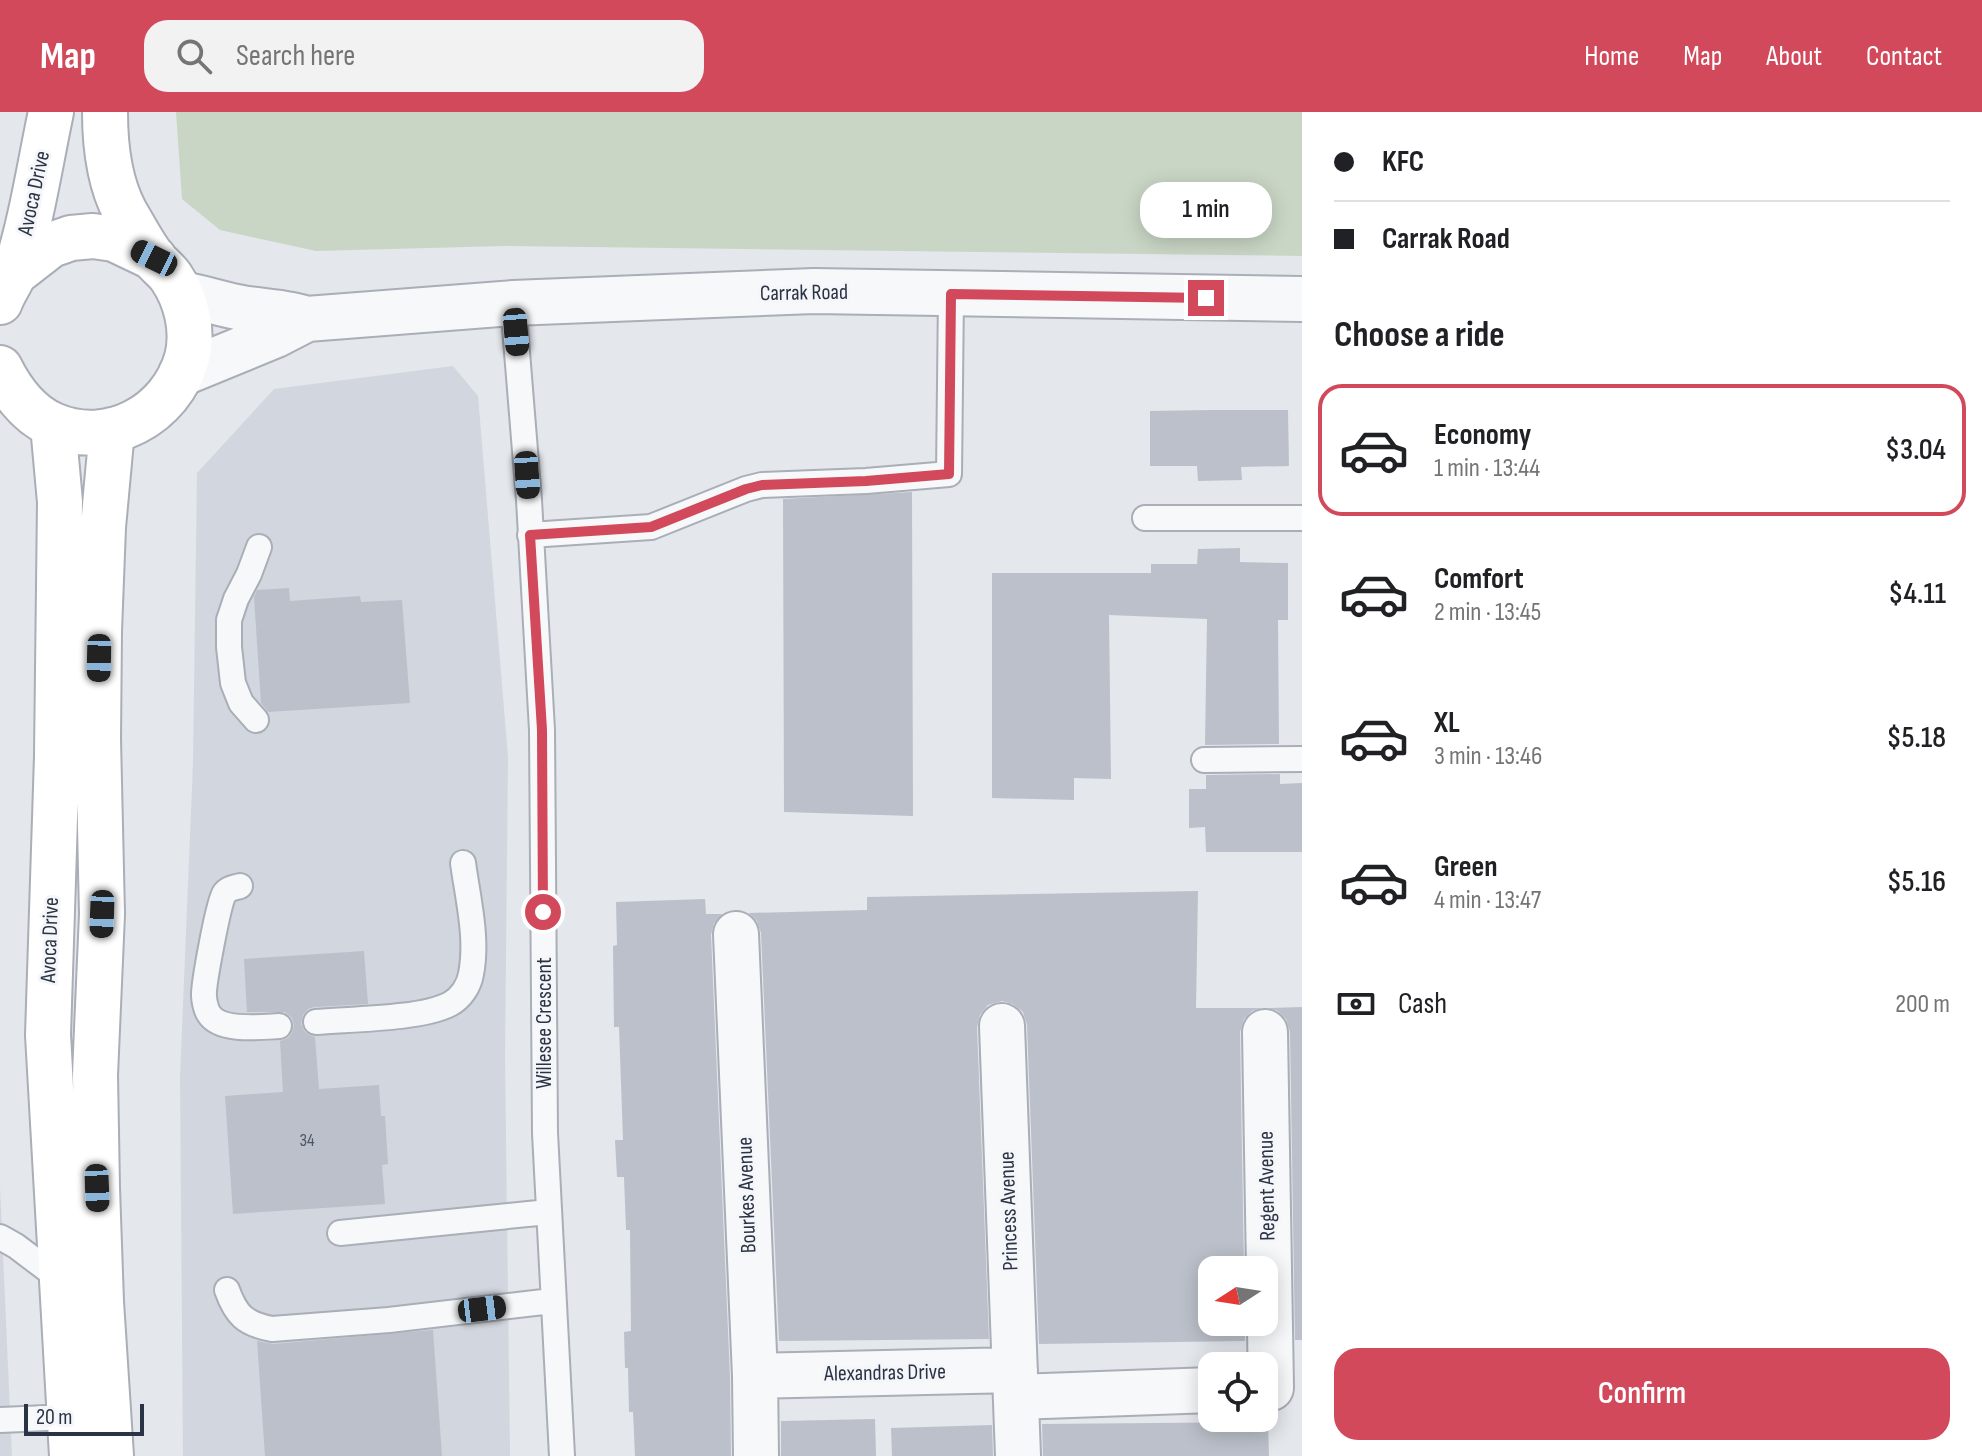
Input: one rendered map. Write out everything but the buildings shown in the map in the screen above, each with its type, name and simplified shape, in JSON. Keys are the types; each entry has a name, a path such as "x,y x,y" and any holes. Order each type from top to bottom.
{"main road":[{"name":"Avoca Drive","path":"5,291 33,204 51,112"},
{"name":"Avoca Drive","path":"4,382 30,410 53,425 82,432 112,430 141,420 165,400 181,374 188,355 190,334 187,314 181,294 169,274 154,258 124,210 110,175 105,112"},
{"name":"Avoca Drive","path":"5,291 51,245 71,238 93,236 114,239 154,258"},
{"name":"Avoca Drive","path":"53,425 60,502 57,756 48,1035 71,1436"},
{"path":"111,1456 101,1288 95,1075 102,914 99,631 103,527 112,430"}],"street":[{"name":"Carrak Road","path":"181,374 307,319 513,303 814,291 1302,299"},
{"name":"Carrak Road","path":"181,294 307,319"},
{"name":"Bourkes Avenue","path":"736,934 756,1456"},
{"name":"Princess Avenue","path":"1002,1026 1018,1456"},
{"name":"Regent Avenue","path":"1265,1032 1279,1388"},
{"name":"Alexandras Drive","path":"755,1376 1198,1390"}],"lane":[{"path":"530,535 651,527 762,485 949,474 951,294"},
{"name":"Willesee Crescent","path":"513,303 542,730 545,1133 562,1456"},
{"path":"1145,518 1302,518"},
{"path":"256,720 241,703 233,683 229,620 259,547"},
{"path":"1204,760 1302,759"},
{"path":"316,1022 437,1009 454,1002 466,990 473,955 463,863"},
{"path":"240,886 222,894 218,907 204,980 209,1015 219,1022 235,1026 279,1026"},
{"path":"340,1233 548,1212"},
{"path":"0,1237 61,1280"},
{"path":"227,1290 233,1306 245,1320 272,1329 410,1318 552,1301"},
{"path":"0,1420 71,1436"}],"shaded area":[{"path":"453,366 478,396 508,757 505,1057 510,1456 183,1456 180,1077 193,763 197,473 274,389"},
{"path":"0,1187 12,1456 0,1456"}],"green space":[{"path":"176,112 1302,112 1302,256 504,246 316,251 220,230 182,199"}],"route":[{"path":"543,912 542,730 530,535 651,527 762,485 949,474 951,294 1206,298"}]}
